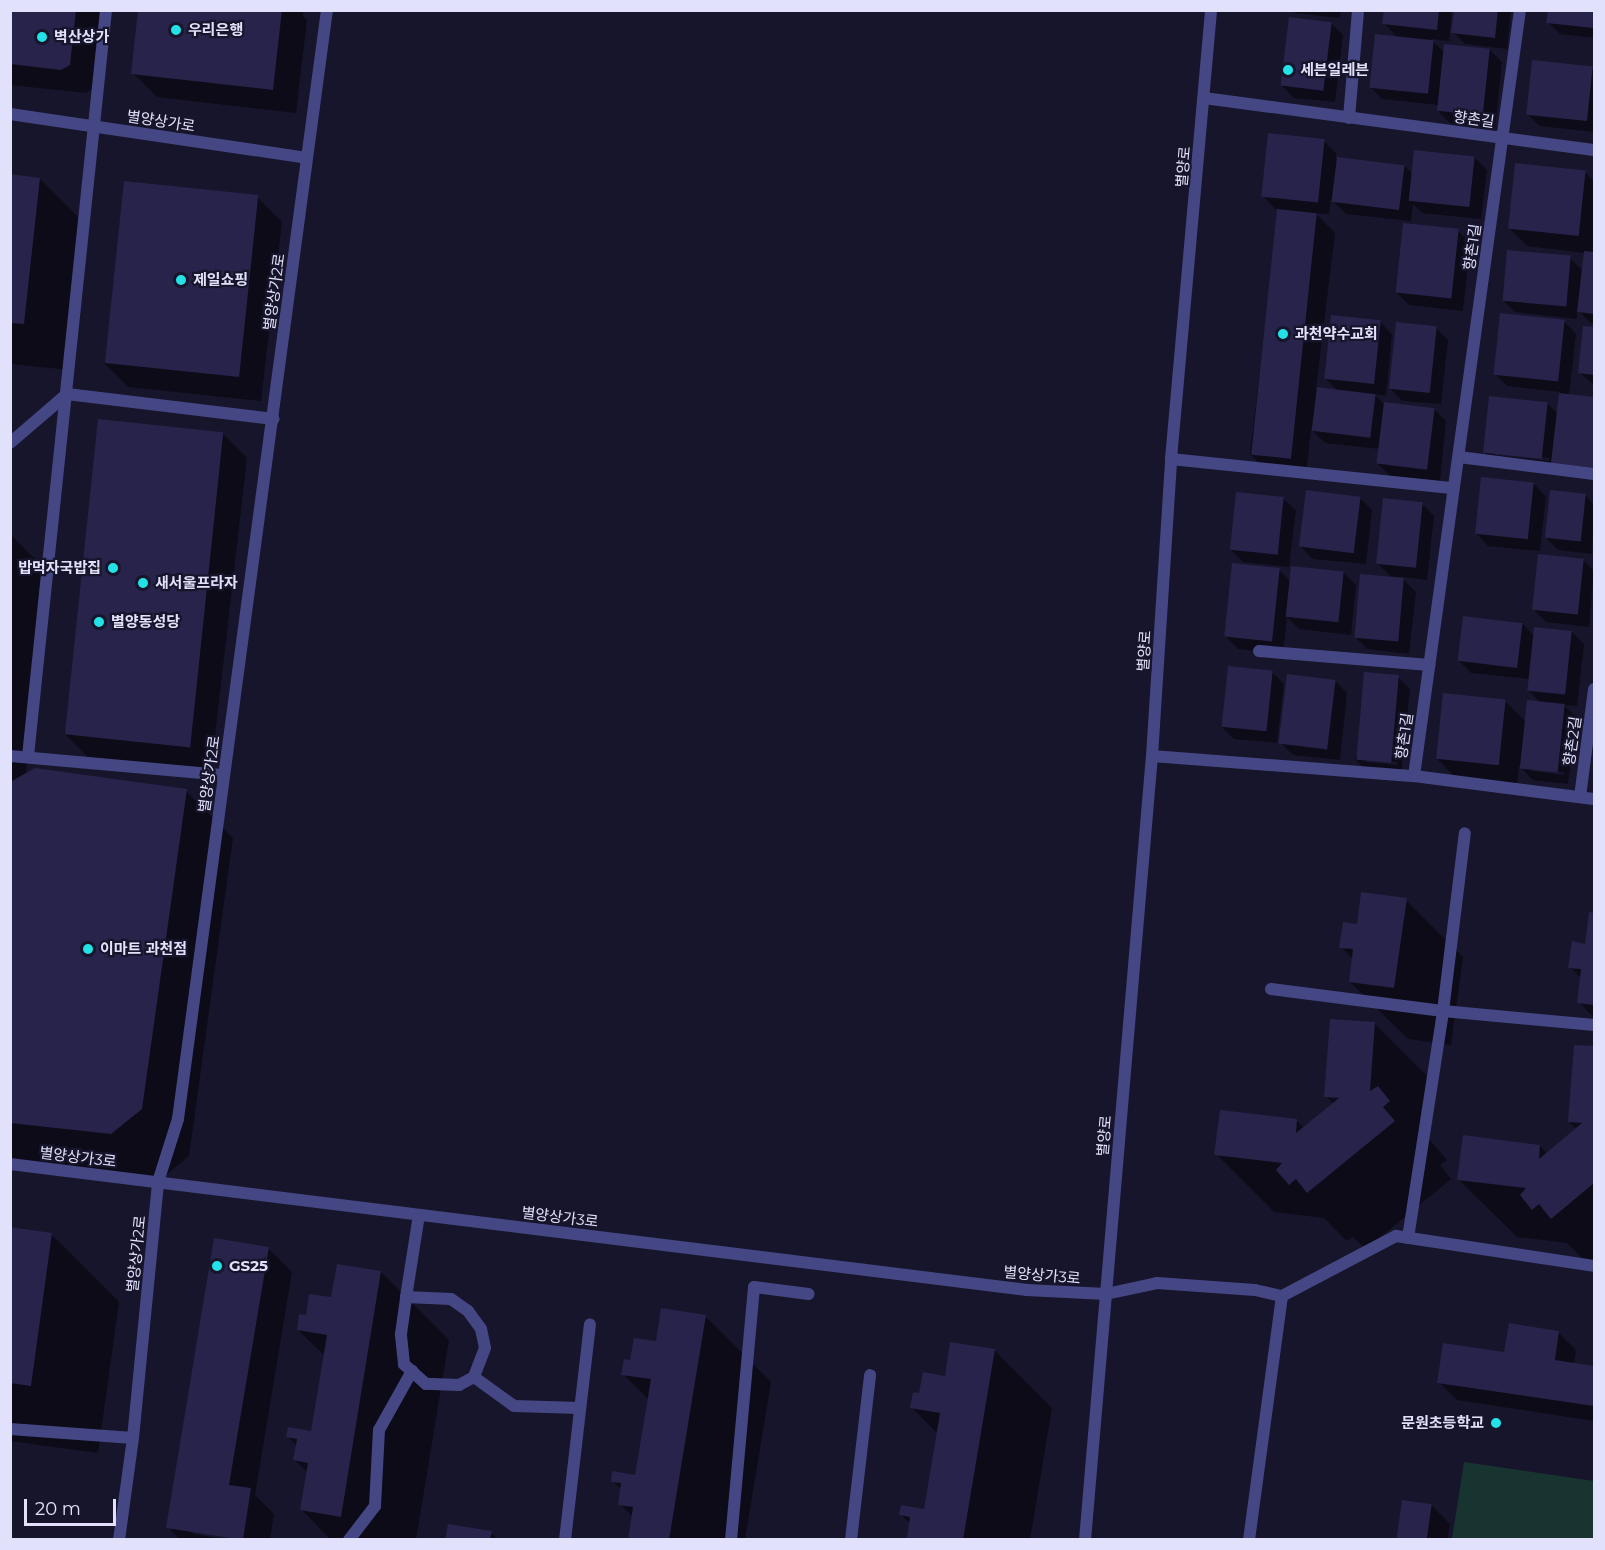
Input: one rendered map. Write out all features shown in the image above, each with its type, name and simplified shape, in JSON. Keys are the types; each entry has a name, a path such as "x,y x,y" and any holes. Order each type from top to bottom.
{"street":[{"path":"28,756 106,10"},
{"name":"별양상가2로","path":"119,1539 133,1438 158,1182 178,1119 327,10"},
{"name":"별양로","path":"1085,1539 1152,756 1172,459 1211,10"},
{"path":"1349,117 1358,10"},
{"name":"향촌1길","path":"1414,776 1520,10"},
{"name":"향촌길","path":"1204,98 1594,150"},
{"name":"별양상가로","path":"10,114 307,158"},
{"path":"10,443 67,394 273,419"},
{"path":"1459,457 1594,474"},
{"path":"1172,459 1454,488"},
{"path":"1259,651 1429,664"},
{"name":"향촌2길","path":"1580,797 1594,689"},
{"path":"10,756 224,775"},
{"path":"1152,756 1414,776 1594,799"},
{"path":"1408,1238 1443,1011 1465,833"},
{"path":"1271,989 1443,1011 1594,1025"},
{"name":"별양상가3로","path":"10,1164 1027,1290 1106,1294"},
{"path":"406,1297 451,1299 468,1311 482,1329 485,1348 474,1377 459,1385 426,1384 404,1364 401,1334 406,1297 419,1215"},
{"path":"1106,1294 1158,1283 1256,1290 1282,1296 1396,1236 1594,1266"},
{"path":"731,1539 754,1287 809,1294"},
{"path":"1249,1539 1282,1296"},
{"path":"565,1539 590,1324"},
{"path":"349,1539 375,1506 379,1430 412,1371"},
{"path":"851,1539 870,1375"},
{"path":"474,1377 514,1406 580,1408"},
{"path":"10,1429 133,1438"}],"green space":[{"path":"1464,1462 1594,1481 1594,1539 1452,1539"}],"building":[{"name":"벽산상가","path":"10,10 76,10 70,65 61,70 10,64"},
{"path":"138,10 282,10 273,90 131,74"},
{"path":"1384,10 1439,10 1437,30 1382,24"},
{"path":"1454,10 1498,10 1495,38 1451,33"},
{"path":"1548,10 1594,10 1594,28 1546,23"},
{"path":"1289,17 1332,22 1323,91 1281,85"},
{"path":"1375,34 1434,40 1428,94 1369,88"},
{"path":"1444,44 1490,49 1483,115 1437,111"},
{"path":"1532,60 1593,66 1587,121 1526,115"},
{"path":"1268,133 1325,139 1318,203 1261,197"},
{"path":"1414,150 1475,156 1469,207 1409,201"},
{"path":"1337,157 1404,165 1399,210 1332,202"},
{"path":"1515,163 1586,170 1579,236 1508,229"},
{"path":"10,174 40,178 24,324 10,323"},
{"name":"제일쇼핑","path":"124,181 258,195 239,377 105,363"},
{"name":"과천약수교회","path":"1277,209 1317,213 1291,459 1251,455"},
{"path":"1403,223 1459,229 1451,298 1396,293"},
{"path":"1507,250 1571,256 1566,306 1503,301"},
{"path":"1584,251 1594,252 1594,314 1577,312"},
{"path":"1500,313 1565,320 1558,381 1494,375"},
{"path":"1331,315 1381,320 1374,384 1324,379"},
{"path":"1396,322 1437,326 1430,393 1389,389"},
{"path":"1583,326 1594,327 1594,375 1578,373"},
{"path":"1317,387 1376,394 1370,438 1312,431"},
{"path":"1559,393 1594,397 1594,468 1551,463"},
{"path":"1489,396 1548,402 1542,459 1483,453"},
{"path":"1384,402 1435,408 1427,470 1376,464"},
{"name":"새서울프라자","path":"98,419 223,432 190,747 65,734"},
{"path":"1481,477 1534,483 1528,539 1475,534"},
{"path":"1306,490 1361,497 1354,553 1299,547"},
{"path":"1550,490 1586,494 1581,542 1545,538"},
{"path":"1236,492 1284,497 1278,555 1230,550"},
{"path":"1383,498 1423,502 1416,568 1376,564"},
{"path":"1538,554 1584,559 1578,615 1532,610"},
{"path":"1232,563 1280,568 1272,642 1224,637"},
{"path":"1291,566 1344,572 1338,622 1286,617"},
{"path":"1360,574 1404,578 1398,642 1354,638"},
{"path":"1463,616 1523,623 1517,668 1458,661"},
{"path":"1534,627 1572,631 1565,695 1527,691"},
{"path":"1228,666 1273,671 1266,731 1222,727"},
{"path":"1364,672 1399,675 1391,763 1356,760"},
{"path":"1287,674 1336,680 1327,749 1278,743"},
{"path":"1443,693 1506,700 1499,765 1436,759"},
{"path":"1527,700 1565,704 1558,773 1520,769"},
{"name":"이마트 과천점","path":"35,768 187,789 142,1109 111,1134 10,1123 10,782"},
{"path":"1361,892 1407,898 1394,988 1349,982 1353,949 1339,948 1343,922 1357,924"},
{"path":"1589,912 1594,913 1594,1005 1577,1003 1581,969 1568,968 1572,941 1585,944"},
{"path":"1330,1019 1375,1022 1370,1091 1378,1086 1390,1101 1383,1107 1395,1121 1307,1193 1296,1179 1289,1185 1276,1170 1282,1163 1214,1155 1220,1110 1297,1119 1296,1133 1339,1098 1324,1097"},
{"path":"1574,1045 1594,1046 1594,1183 1551,1219 1539,1204 1532,1210 1520,1195 1526,1188 1457,1180 1463,1135 1540,1145 1539,1159 1582,1123 1568,1122"},
{"path":"10,1227 52,1233 31,1386 10,1383"},
{"path":"214,1238 269,1247 229,1485 251,1488 243,1540 166,1528"},
{"path":"337,1264 381,1271 341,1517 300,1510 308,1463 293,1460 297,1439 286,1437 288,1427 311,1431 327,1335 297,1330 299,1314 306,1315 309,1294 331,1297"},
{"path":"661,1308 706,1315 669,1540 628,1540 633,1507 618,1505 621,1483 611,1482 612,1471 635,1475 651,1379 621,1375 624,1359 630,1360 634,1338 656,1341"},
{"path":"1509,1323 1559,1331 1555,1360 1594,1366 1594,1406 1437,1383 1443,1343 1504,1352"},
{"path":"950,1342 995,1349 963,1540 907,1538 910,1517 899,1515 901,1505 924,1509 940,1413 910,1408 913,1392 919,1393 923,1372 945,1376"},
{"path":"1402,1500 1432,1504 1427,1540 1396,1540"},
{"path":"448,1524 492,1531 490,1540 445,1540"}],"place":[{"name":"우리은행","path":"176,30"},
{"name":"벽산상가","path":"42,37"},
{"name":"세븐일레븐","path":"1288,70"},
{"name":"제일쇼핑","path":"181,280"},
{"name":"과천약수교회","path":"1283,334"},
{"name":"밥먹자국밥집","path":"113,568"},
{"name":"새서울프라자","path":"143,583"},
{"name":"별양동성당","path":"99,622"},
{"name":"이마트 과천점","path":"88,949"},
{"name":"GS25","path":"217,1266"},
{"name":"문원초등학교","path":"1496,1423"}]}
